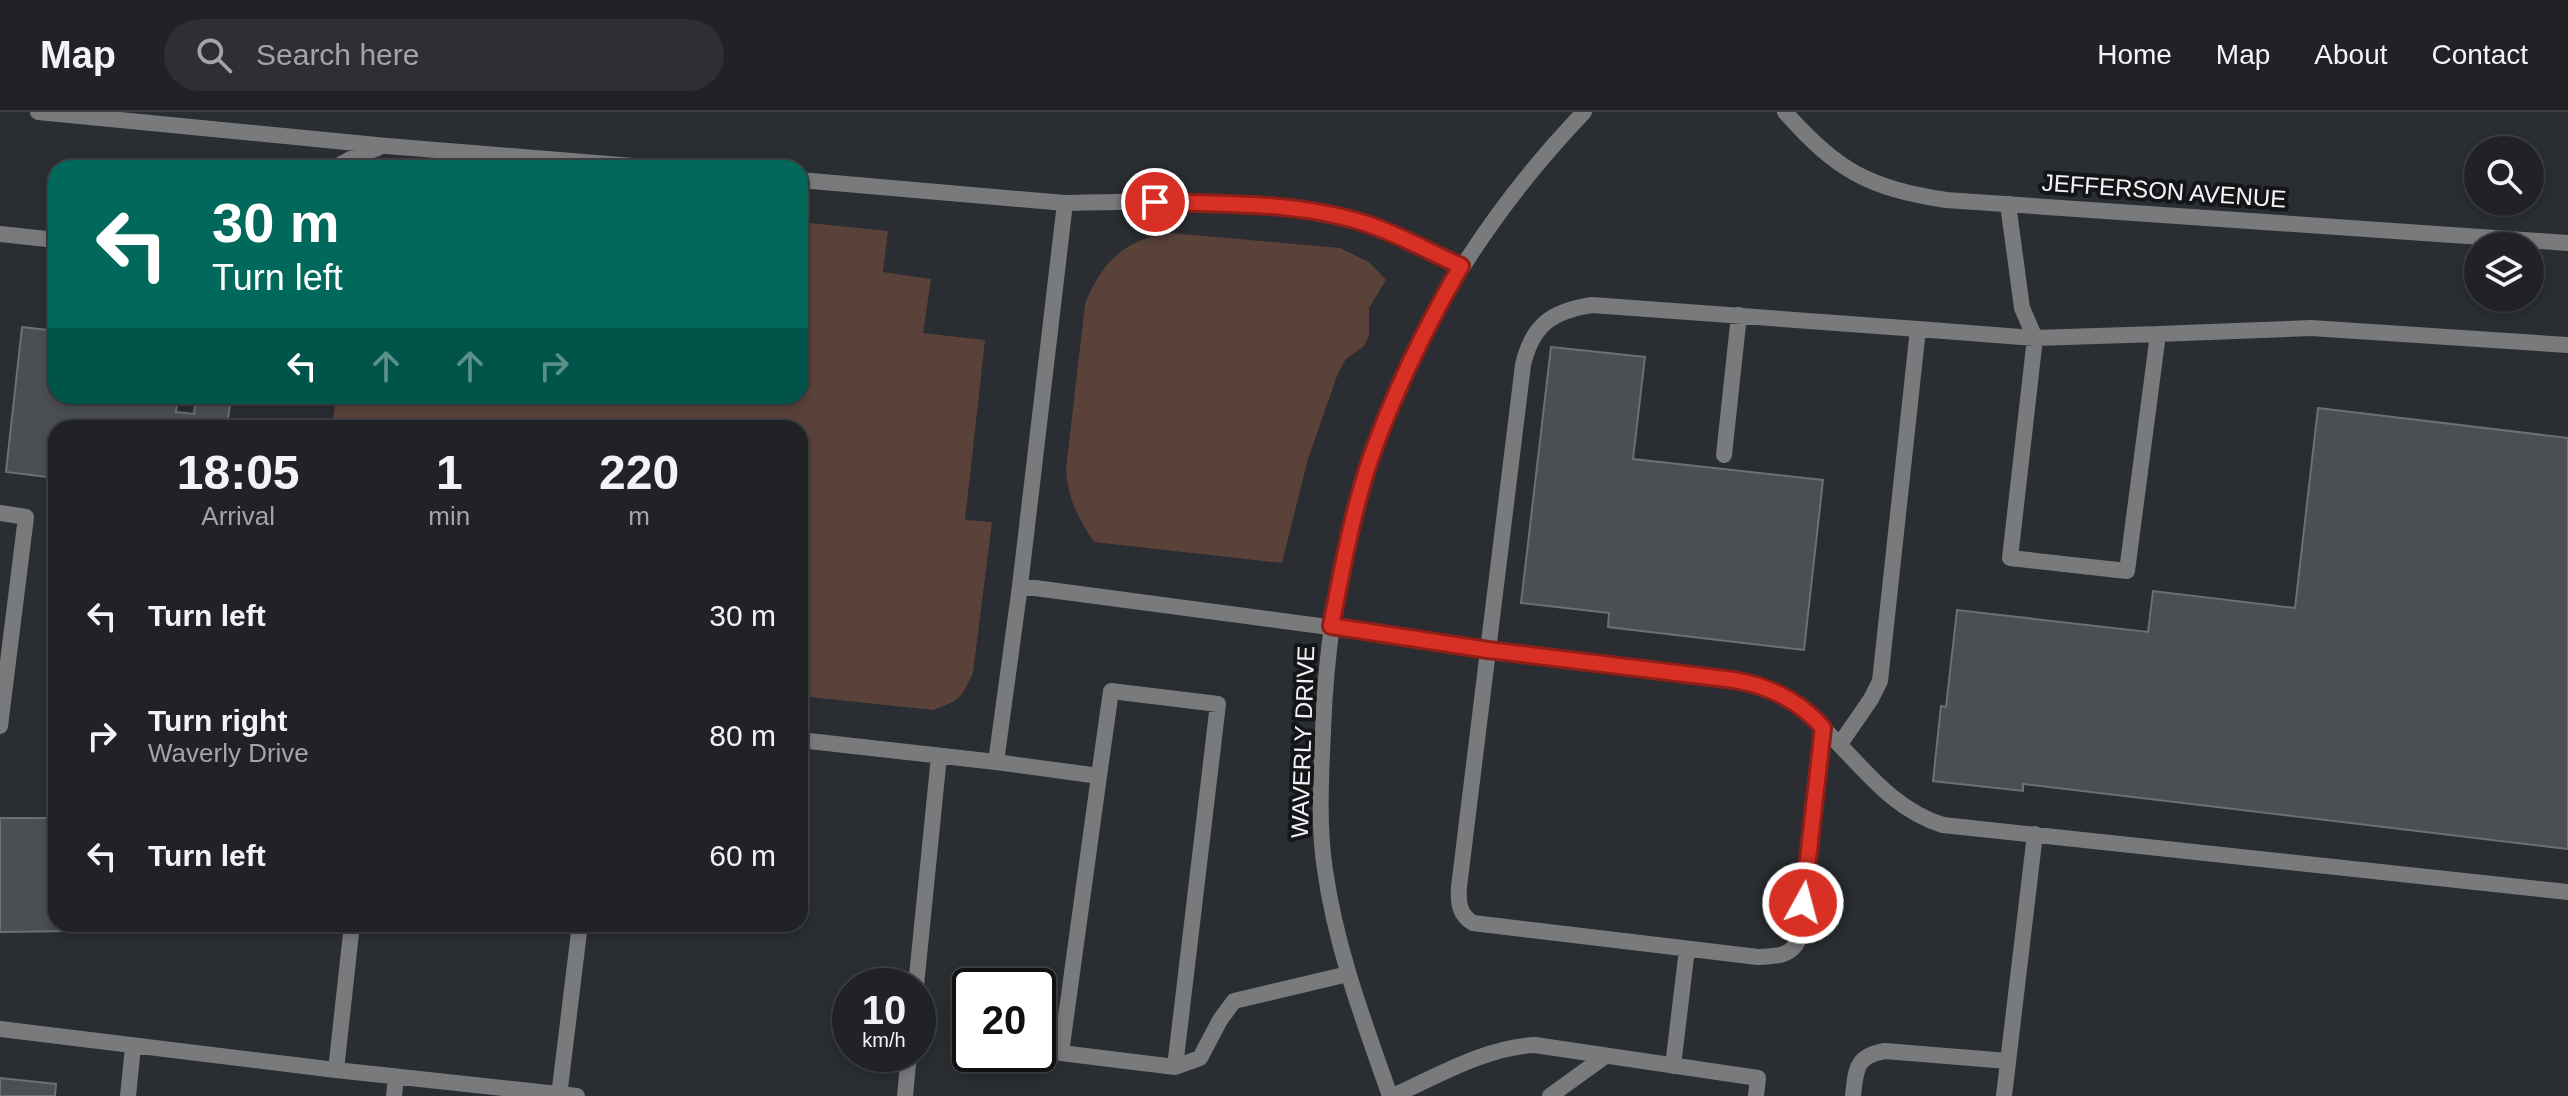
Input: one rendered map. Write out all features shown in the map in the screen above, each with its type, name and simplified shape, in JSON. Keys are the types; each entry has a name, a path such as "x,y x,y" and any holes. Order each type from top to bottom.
{"street":[{"path":"38,112 559,160"},
{"name":"WAVERLY DRIVE","path":"1392,1096 1348,974 1324,867 1322,759 1331,626 1353,519 1370,461 1425,329 1461,266 1499,210 1549,148 1584,112"},
{"name":"JEFFERSON AVENUE","path":"1785,112 1816,147 1843,166 1885,188 1946,200 2568,243"},
{"path":"350,160 387,146"},
{"path":"808,181 1065,203 1201,203 1331,214 1374,227 1461,266"},
{"path":"996,762 1065,203"},
{"path":"2008,204 2022,308 2035,338 2010,558 2127,571 2158,334"},
{"path":"0,234 48,239"},
{"path":"1823,728 1797,945 1788,953 1774,956 1687,949 1473,923 1463,915 1459,887 1523,365 1532,337 1559,313 1592,305 2035,338 2311,328 2568,345"},
{"path":"1724,455 1739,315"},
{"path":"1840,744 1880,681 1918,329"},
{"path":"0,513 26,517 0,726"},
{"path":"1020,586 1750,683 1794,702 1896,801 1921,818 1943,825 2568,892"},
{"path":"1175,1067 1218,704 1111,691 1061,1053 1175,1067 1200,1058 1234,1001 1348,974"},
{"path":"808,741 1099,776"},
{"path":"918,968 939,756"},
{"path":"2004,1096 2035,834"},
{"path":"336,1070 351,932"},
{"path":"559,1095 579,932"},
{"path":"1673,1066 1687,949"},
{"path":"0,1029 133,1047 577,1096"},
{"path":"1392,1096 1514,1046 1535,1045 1758,1078 1756,1096"},
{"path":"128,1096 133,1047"},
{"path":"1853,1096 1860,1063 1873,1053 1885,1051 2008,1061"},
{"path":"1550,1096 1604,1057"},
{"path":"905,1096 907,1072"},
{"path":"394,1096 396,1077"}],"shaded area":[{"path":"808,223 888,231 883,272 931,279 923,333 985,340 965,520 992,522 973,672 959,697 933,710 808,697 808,420 333,420 335,404 808,404"},
{"path":"1170,233 1340,248 1369,262 1386,280 1369,308 1369,335 1364,346 1346,359 1338,373 1308,459 1282,563 1094,542 1072,499 1066,469 1085,304 1099,276 1116,255 1140,241"}],"building":[{"path":"22,327 48,330 48,404 177,404 176,412 194,414 195,404 230,404 228,420 48,420 48,477 6,472"},
{"path":"1551,347 1645,357 1633,459 1823,480 1804,650 1608,627 1609,613 1521,603"},
{"path":"2318,408 2568,438 2568,849 2023,784 2023,791 1933,781 1941,706 1946,707 1957,610 2148,632 2153,591 2295,608"},
{"path":"0,818 48,818 48,931 0,932"},
{"path":"0,1078 56,1084 55,1096 0,1096"}],"route":[{"path":"1155,202 1254,206 1331,214 1363,222 1461,266 1425,329 1370,461 1353,519 1331,626 1488,650 1734,680 1765,687 1794,702 1823,728 1803,903"}]}
